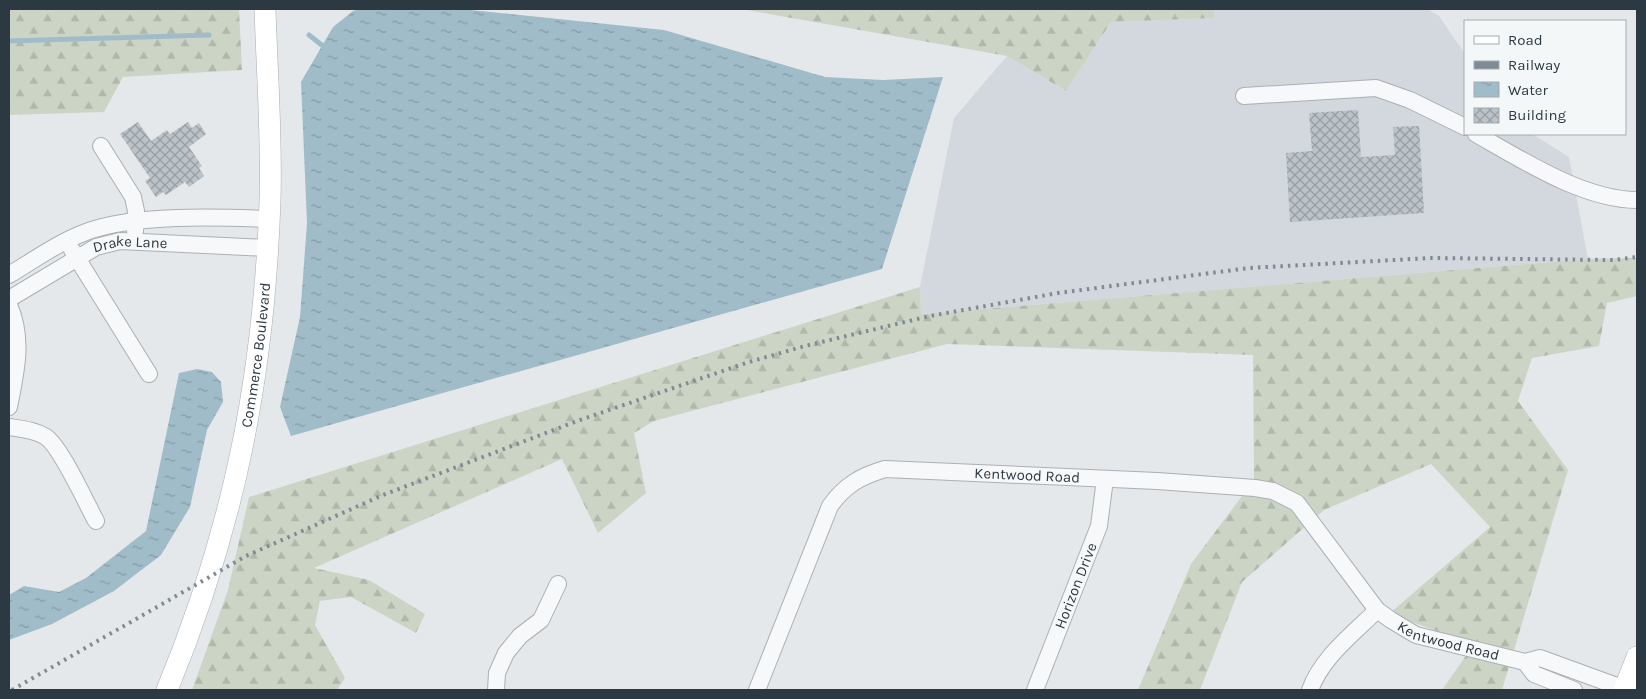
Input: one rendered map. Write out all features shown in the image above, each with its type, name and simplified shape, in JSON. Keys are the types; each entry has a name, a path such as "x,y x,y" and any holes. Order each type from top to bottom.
{"main road":[{"name":"Commerce Boulevard","path":"168,690 213,567 229,512 253,396 263,321 269,219 265,9"},
{"path":"1624,690 1637,657"}],"street":[{"path":"1244,96 1376,88 1410,100 1464,127"},
{"path":"1478,135 1541,171 1604,196 1637,200"},
{"path":"101,146 136,204 134,241"},
{"name":"Drake Lane","path":"9,275 86,232 136,221 269,219"},
{"path":"67,241 149,374"},
{"name":"Drake Lane","path":"9,299 76,258 106,244 134,241 268,248"},
{"path":"9,304 16,327 19,351 9,407"},
{"path":"9,427 35,431 48,438 60,453 96,521"},
{"name":"Kentwood Road","path":"757,690 830,506 840,492 851,482 865,475 885,469 1104,478 1255,488 1273,491 1297,503 1377,610 1416,635 1525,662 1540,658 1624,690"},
{"name":"Horizon Drive","path":"1036,690 1099,526 1104,478"},
{"path":"496,690 497,673 506,653 520,636 541,620 558,584"},
{"path":"1310,690 1326,660 1377,610"},
{"name":"Kentwood Road","path":"1525,662 1534,674 1574,690"}],"shaded area":[{"path":"1214,9 1427,9 1439,16 1464,53 1464,135 1534,135 1569,157 1588,259 921,314 920,287 954,118 1007,56 1066,91 1111,22 1214,18"}],"green space":[{"path":"9,9 239,9 242,70 123,77 104,112 9,115"},
{"path":"741,9 1214,9 1214,18 1111,22 1066,91 1007,56"},
{"path":"1637,258 1637,296 1607,303 1599,346 1532,358 1518,401 1568,470 1502,690 1442,690 1474,644 1389,614 1490,527 1431,464 1324,510 1242,582 1200,690 1138,690 1191,564 1254,480 1253,355 947,344 654,421 634,433 646,493 598,533 562,459 314,568 369,580 425,614 416,633 351,597 320,601 315,625 345,678 337,690 192,690 228,590 249,497 920,287 921,314 1588,259"}],"water":[{"path":"360,9 461,9 664,30 825,77 883,80 943,77 882,269 291,436 280,407 300,317 307,223 301,82 333,27 353,11"},
{"path":"197,369 212,372 221,382 223,402 207,430 190,507 161,555 114,591 52,624 9,640 9,595 24,586 59,592 86,578 146,531 179,373"}],"building":[{"path":"1358,110 1361,157 1395,155 1393,127 1419,126 1424,213 1290,222 1286,153 1312,151 1309,113"},
{"path":"138,122 151,141 167,130 170,134 188,122 192,128 199,123 206,134 189,147 202,166 199,168 204,176 189,187 185,182 166,195 163,192 156,197 145,181 150,178 120,134"}],"waterway":[{"path":"9,41 209,35"},
{"path":"309,35 323,46"}],"railway":[{"path":"12,690 246,556 383,495 580,420 749,362 805,346 930,316 1058,293 1249,268 1430,258 1614,260 1637,257"}]}
